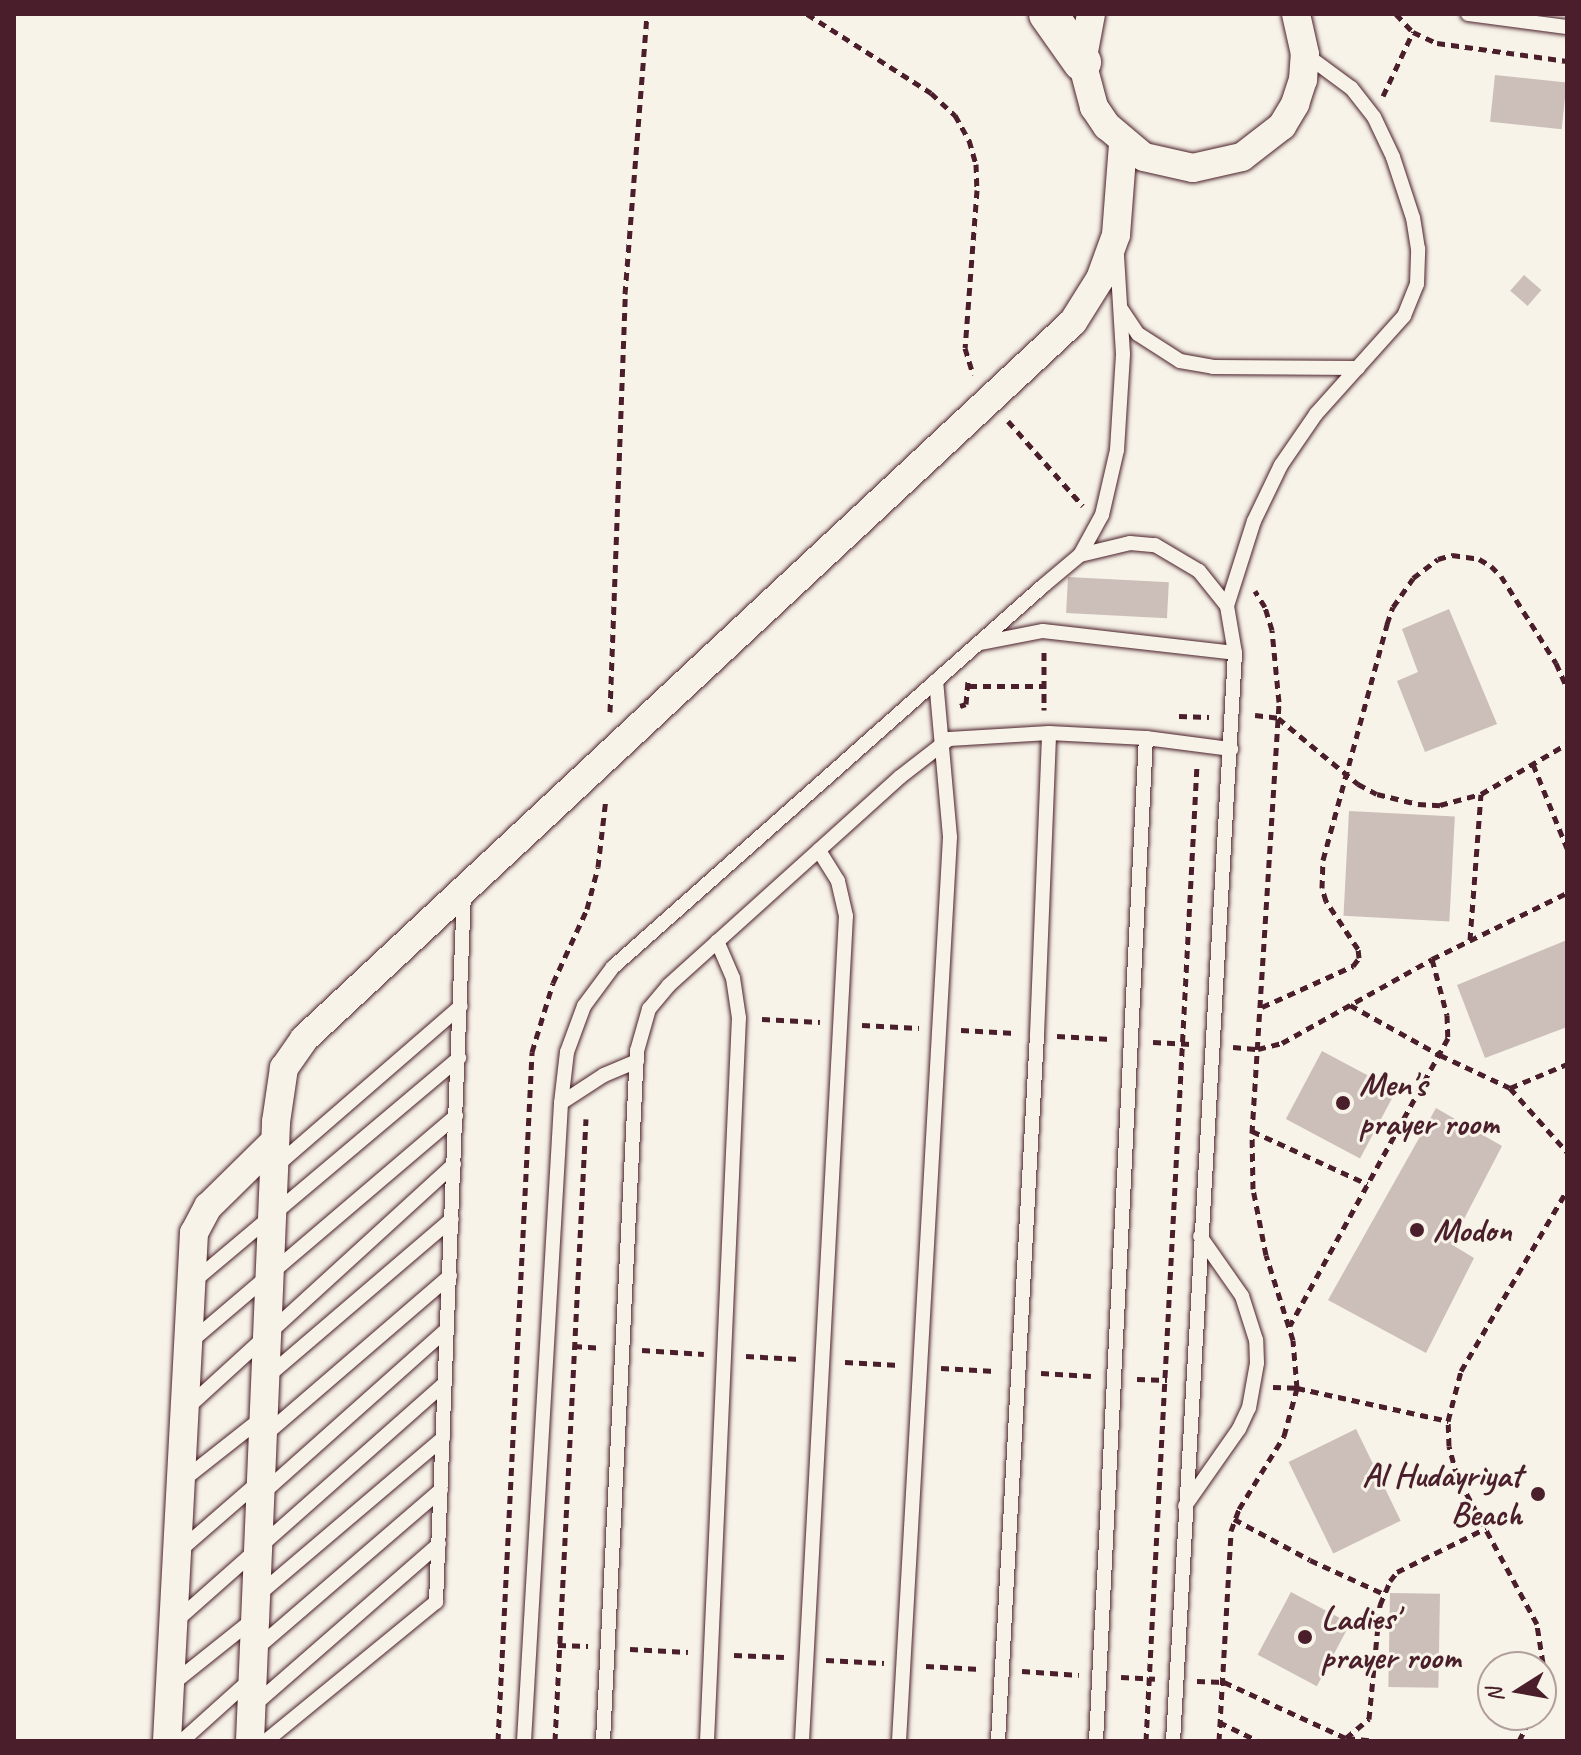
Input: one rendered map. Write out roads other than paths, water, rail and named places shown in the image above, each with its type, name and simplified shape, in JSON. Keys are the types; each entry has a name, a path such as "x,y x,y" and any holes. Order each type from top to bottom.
{"main road":[{"path":"1048,14 1082,62"}],"street":[{"path":"1091,14 1082,62 1094,107 1123,143 1144,157 1193,168 1242,157 1264,144 1282,126 1295,104 1305,54 1296,14"},
{"path":"250,1741 279,1084 293,1052 1082,311 1100,279 1116,235 1124,174 1123,143"},
{"path":"167,1741 194,1233 200,1219 275,1155"}],"lane":[{"path":"1468,14 1538,19 1567,27"},
{"path":"1173,1741 1200,1236 1231,749 1235,653 1227,606 1236,569 1281,465 1316,414 1404,316 1417,284 1418,249 1413,218 1393,157 1374,117 1351,88 1305,54"},
{"path":"524,1741 561,1103 567,1052 575,1028 584,1006 613,967 1080,555 1102,515 1117,450 1122,402 1116,235"},
{"path":"1119,305 1138,334 1180,361 1213,367 1358,368"},
{"path":"1080,555 1130,543 1155,545 1199,571 1227,606"},
{"path":"978,644 1043,631 1235,653"},
{"path":"899,1741 950,837 936,681"},
{"path":"603,1741 637,1061 639,1035 649,1009 669,985 717,941 949,739 1049,733 1146,738 1231,749"},
{"path":"998,1741 1037,1019 1049,733"},
{"path":"1096,1741 1146,738"},
{"path":"802,1741 846,916 838,881 819,850"},
{"path":"266,1741 436,1602 464,893"},
{"path":"707,1741 739,1018 733,978 717,941"},
{"path":"275,1155 461,1006"},
{"path":"190,1285 459,1058"},
{"path":"561,1103 588,1084 637,1061"},
{"path":"187,1345 456,1116"},
{"path":"184,1411 454,1164"},
{"path":"265,1379 452,1219"},
{"path":"1185,1506 1239,1429 1252,1397 1257,1363 1256,1340 1242,1296 1200,1236"},
{"path":"180,1483 263,1427 450,1276"},
{"path":"177,1553 260,1488 447,1329"},
{"path":"174,1622 445,1383"},
{"path":"170,1686 443,1438"},
{"path":"182,1741 253,1664 441,1490"},
{"path":"251,1707 439,1544"}],"place":[{"name":"Men's prayer room","path":"1343,1103"},
{"name":"Modon","path":"1417,1230"},
{"name":"Al Hudayriyat Beach","path":"1538,1494"},
{"name":"Ladies' prayer room","path":"1305,1637"}]}
